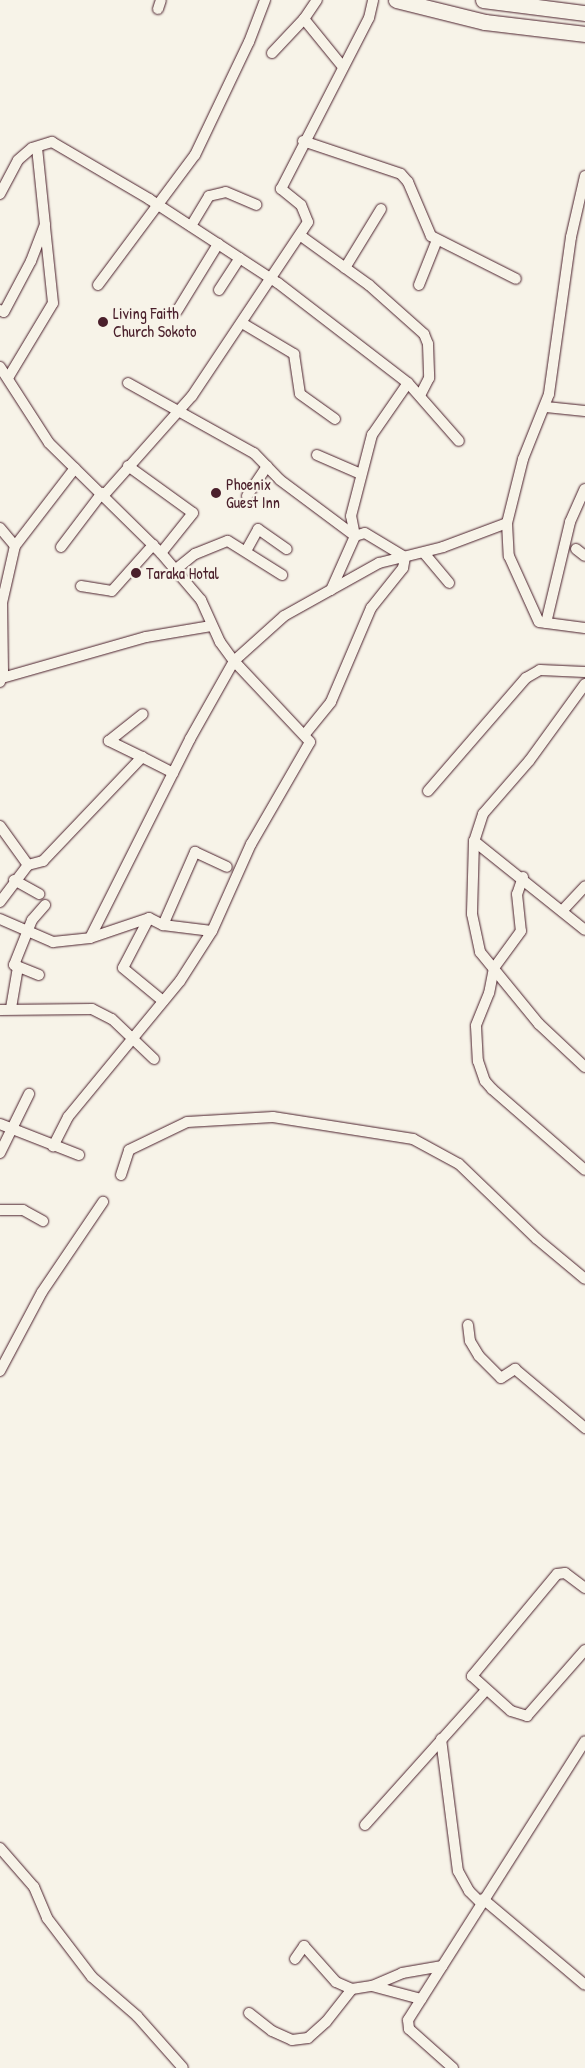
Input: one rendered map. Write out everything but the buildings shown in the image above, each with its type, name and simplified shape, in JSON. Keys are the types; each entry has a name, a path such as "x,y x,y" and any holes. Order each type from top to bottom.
{"highway":[{"path":"396,0 485,22 585,34"},
{"path":"483,0 585,13"}],"street":[{"path":"98,285 195,155 249,42 265,0"},
{"path":"272,53 304,19 317,0"},
{"path":"61,547 103,494 179,413 301,236 308,222 301,205 281,189 303,141 368,18 373,0"},
{"path":"304,19 343,67"},
{"path":"303,141 400,174 408,182 427,230 437,240 516,279"},
{"path":"0,194 18,160 38,147 52,142 158,205 271,279 408,383 420,396 424,405 459,441"},
{"path":"8,378 54,303 38,147"},
{"path":"585,176 571,237 546,407 522,459 507,523 511,562 539,622 585,628"},
{"path":"191,226 209,196 226,192 256,205"},
{"path":"345,268 381,209"},
{"path":"0,310 4,312 31,261 45,225"},
{"path":"301,236 370,285 424,334 428,344 428,378 420,396"},
{"path":"419,285 437,240"},
{"path":"177,310 218,244"},
{"path":"219,290 240,258"},
{"path":"242,323 294,354 299,372 300,394 335,419"},
{"path":"0,367 49,443 157,549 201,600 211,626 234,661 305,734 310,742 251,844 212,931 163,1001 68,1117 53,1146"},
{"path":"128,383 254,453 280,480 354,536"},
{"path":"331,590 354,536 351,516 372,435 408,383"},
{"path":"546,407 585,411"},
{"path":"317,455 361,474"},
{"path":"81,586 112,591 193,513 128,466"},
{"path":"247,496 267,466"},
{"path":"75,468 15,546 1,604 1,680 146,637 211,626"},
{"path":"546,623 570,522 585,488"},
{"path":"90,938 173,773 234,661 284,616 379,563 424,553 507,523"},
{"path":"0,528 15,546"},
{"path":"246,551 258,529 287,549"},
{"path":"354,536 365,533 405,557"},
{"path":"175,570 195,554 228,541 282,575"},
{"path":"576,549 585,556"},
{"path":"424,553 449,583"},
{"path":"305,734 331,702 371,608 403,568 405,557"},
{"path":"428,791 526,678 540,670 585,672"},
{"path":"585,684 529,761 483,814 474,841 472,914 475,938 480,952 539,1024 585,1067"},
{"path":"144,714 109,741 173,773"},
{"path":"0,902 14,880 28,865 43,861 142,757"},
{"path":"0,826 28,865"},
{"path":"474,841 523,876 585,930"},
{"path":"163,925 195,852 227,867"},
{"path":"523,876 516,894 521,930 494,968 489,993 476,1026 478,1061 485,1081 538,1132 585,1170"},
{"path":"14,880 39,894"},
{"path":"562,911 585,886"},
{"path":"39,976 14,965 27,931 45,905"},
{"path":"0,919 52,942 90,938 149,918 163,925 212,931"},
{"path":"149,918 123,968 163,1001"},
{"path":"11,1008 18,967"},
{"path":"0,1010 11,1008 92,1009 112,1019 154,1059"},
{"path":"0,1153 29,1094"},
{"path":"121,1175 129,1150 187,1122 273,1117 413,1139 459,1164 536,1239 585,1279"},
{"path":"0,1124 79,1155"},
{"path":"0,1371 42,1292 103,1202"},
{"path":"0,1210 23,1210 43,1221"},
{"path":"468,1325 470,1341 479,1356 501,1378 515,1369 585,1428"},
{"path":"585,1588 565,1573 552,1579 472,1676 518,1716 527,1716 585,1650"},
{"path":"365,1825 486,1690"},
{"path":"441,1739 458,1871 469,1891 585,1985"},
{"path":"452,2068 407,2024 482,1901 585,1741"},
{"path":"0,1848 34,1887 47,1918 92,1976 137,2016 183,2068"},
{"path":"295,1959 304,1946 336,1982 352,1988 372,1986 402,1973 442,1966"},
{"path":"372,1986 421,1999"},
{"path":"249,2013 272,2031 292,2040 308,2038 326,2022 352,1988"}],"place":[{"name":"Living Faith Church Sokoto","path":"103,322"},
{"name":"Phoenix Guest Inn","path":"216,493"},
{"name":"Taraka Hotal","path":"136,573"}]}
